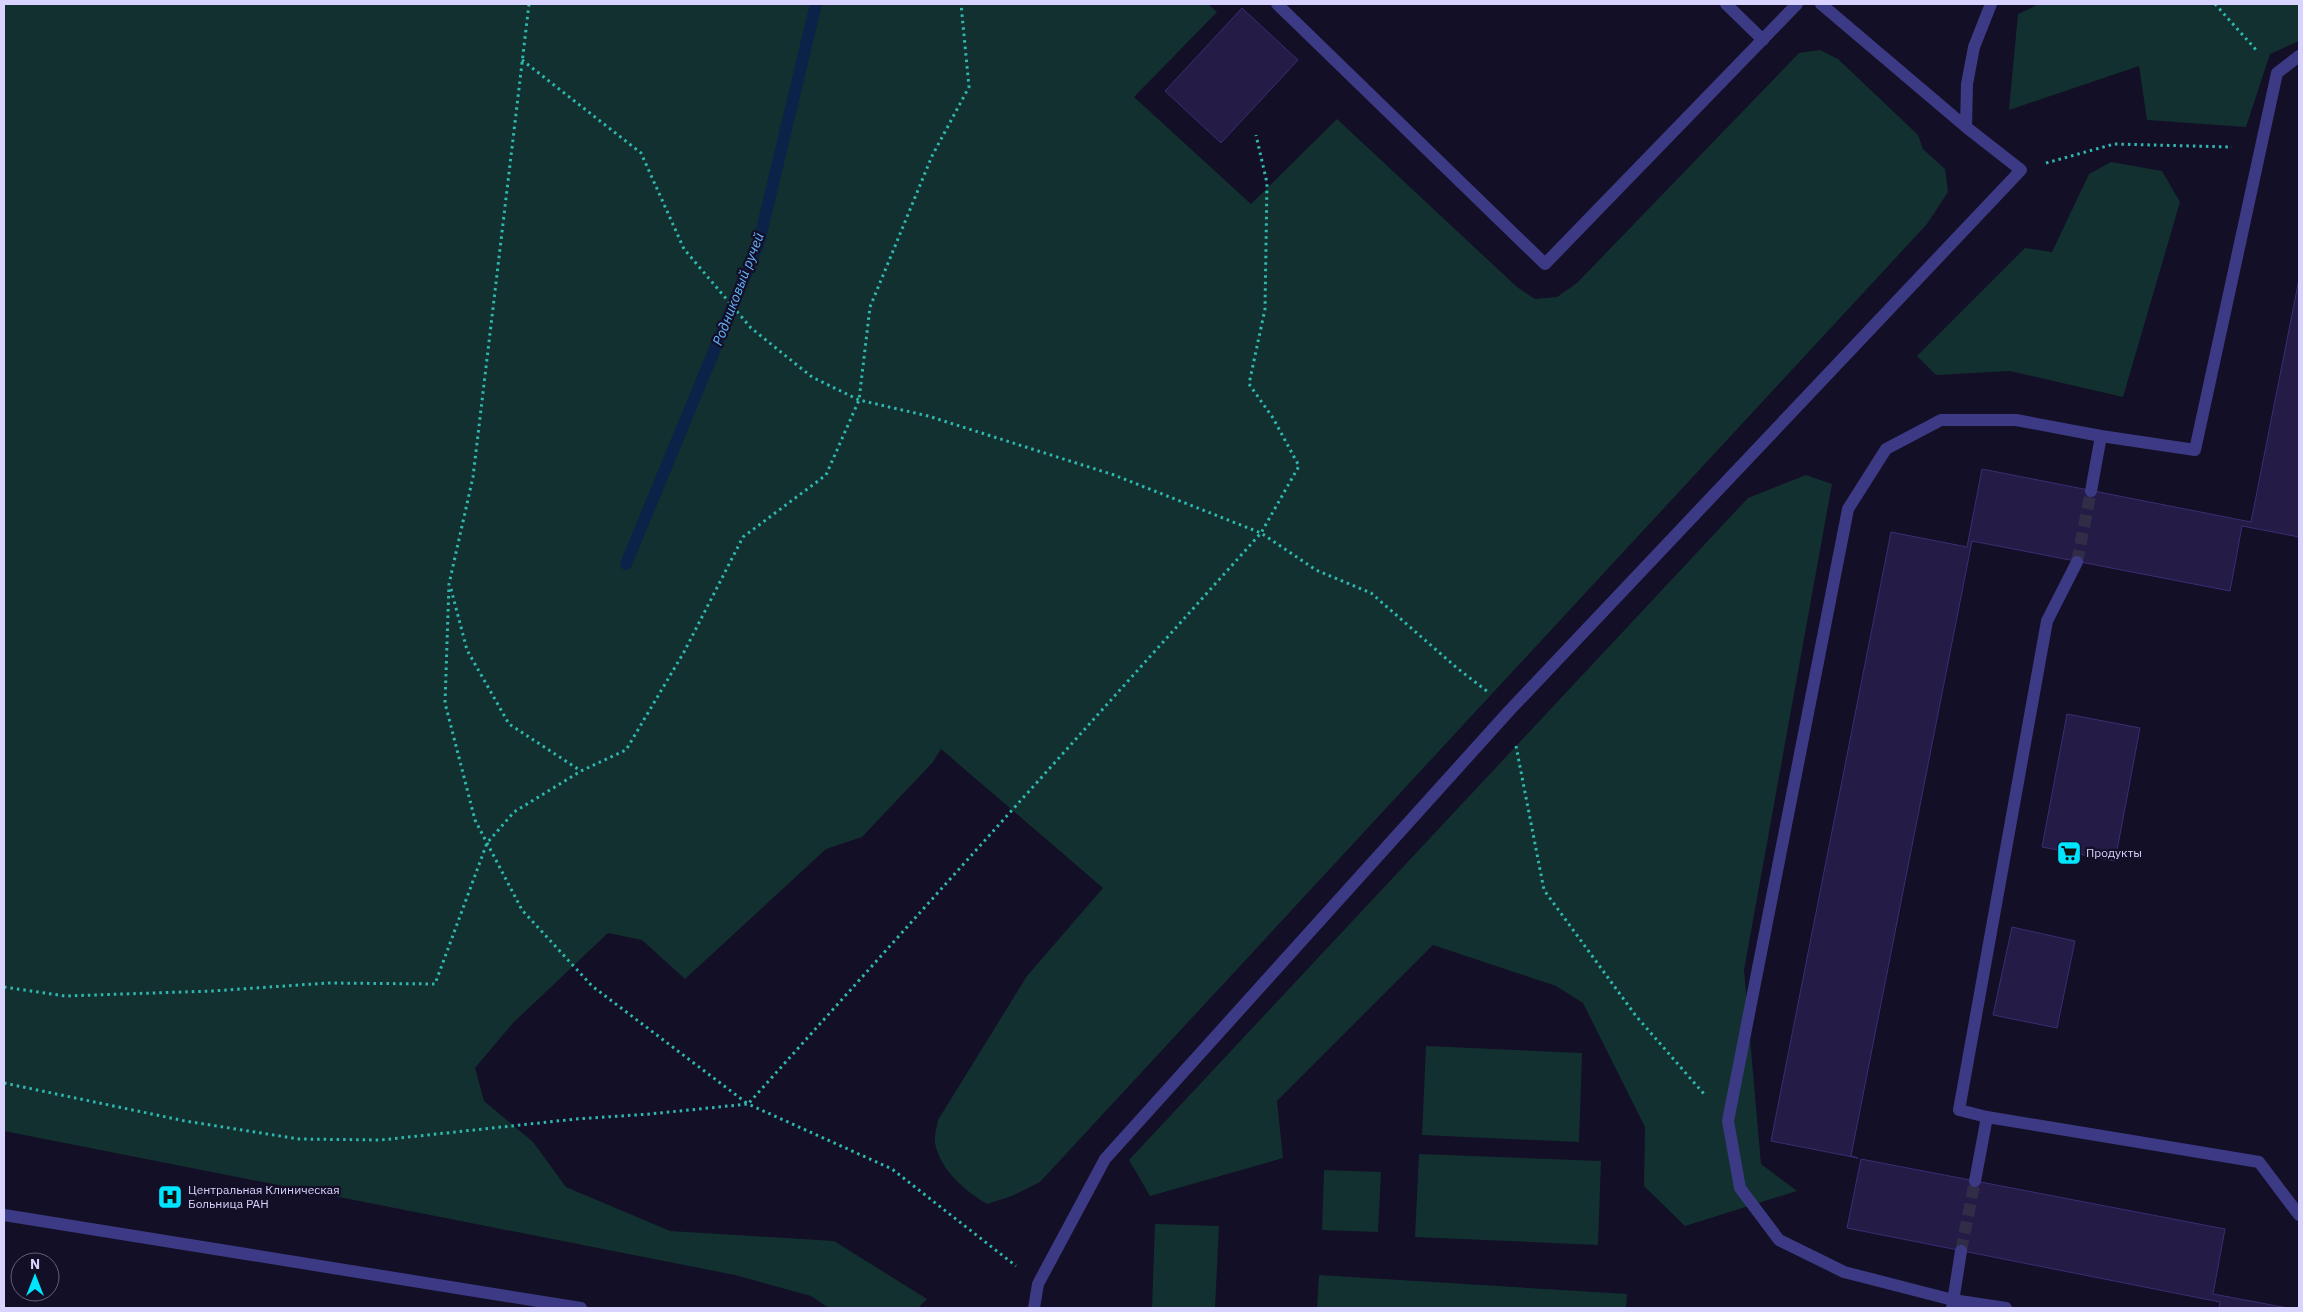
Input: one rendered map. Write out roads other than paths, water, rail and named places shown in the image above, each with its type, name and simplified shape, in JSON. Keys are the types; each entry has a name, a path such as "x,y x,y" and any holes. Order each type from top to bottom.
{"lane":[{"path":"1277,4 1545,264 1798,4"},
{"path":"1726,4 1763,40"},
{"path":"1034,1308 1038,1284 1104,1159 1509,711 2021,170 1966,127 1821,4"},
{"path":"1966,127 1967,84 1974,47 1991,4"},
{"path":"2006,1308 1953,1304 1844,1272 1779,1240 1740,1188 1728,1121 1848,509 1886,449 1941,420 2016,420 2101,436 2195,450 2277,74 2299,56"},
{"path":"2091,491 2101,436"},
{"path":"2077,562 2047,621 1959,1110 1987,1117 2259,1162 2299,1215"},
{"path":"1975,1181 1987,1117"},
{"path":"4,1216 581,1308"},
{"path":"1953,1304 1961,1251"}],"waterway":[{"name":"Родниковый ручей","path":"626,564 759,242 816,4"}],"tunnel":[{"path":"2077,562 2091,491"},
{"path":"1961,1251 1975,1181"}],"place":[{"name":"Продукты","path":"2069,853"},
{"name":"Центральная Клиническая Больница РАН","path":"170,1197"}]}
